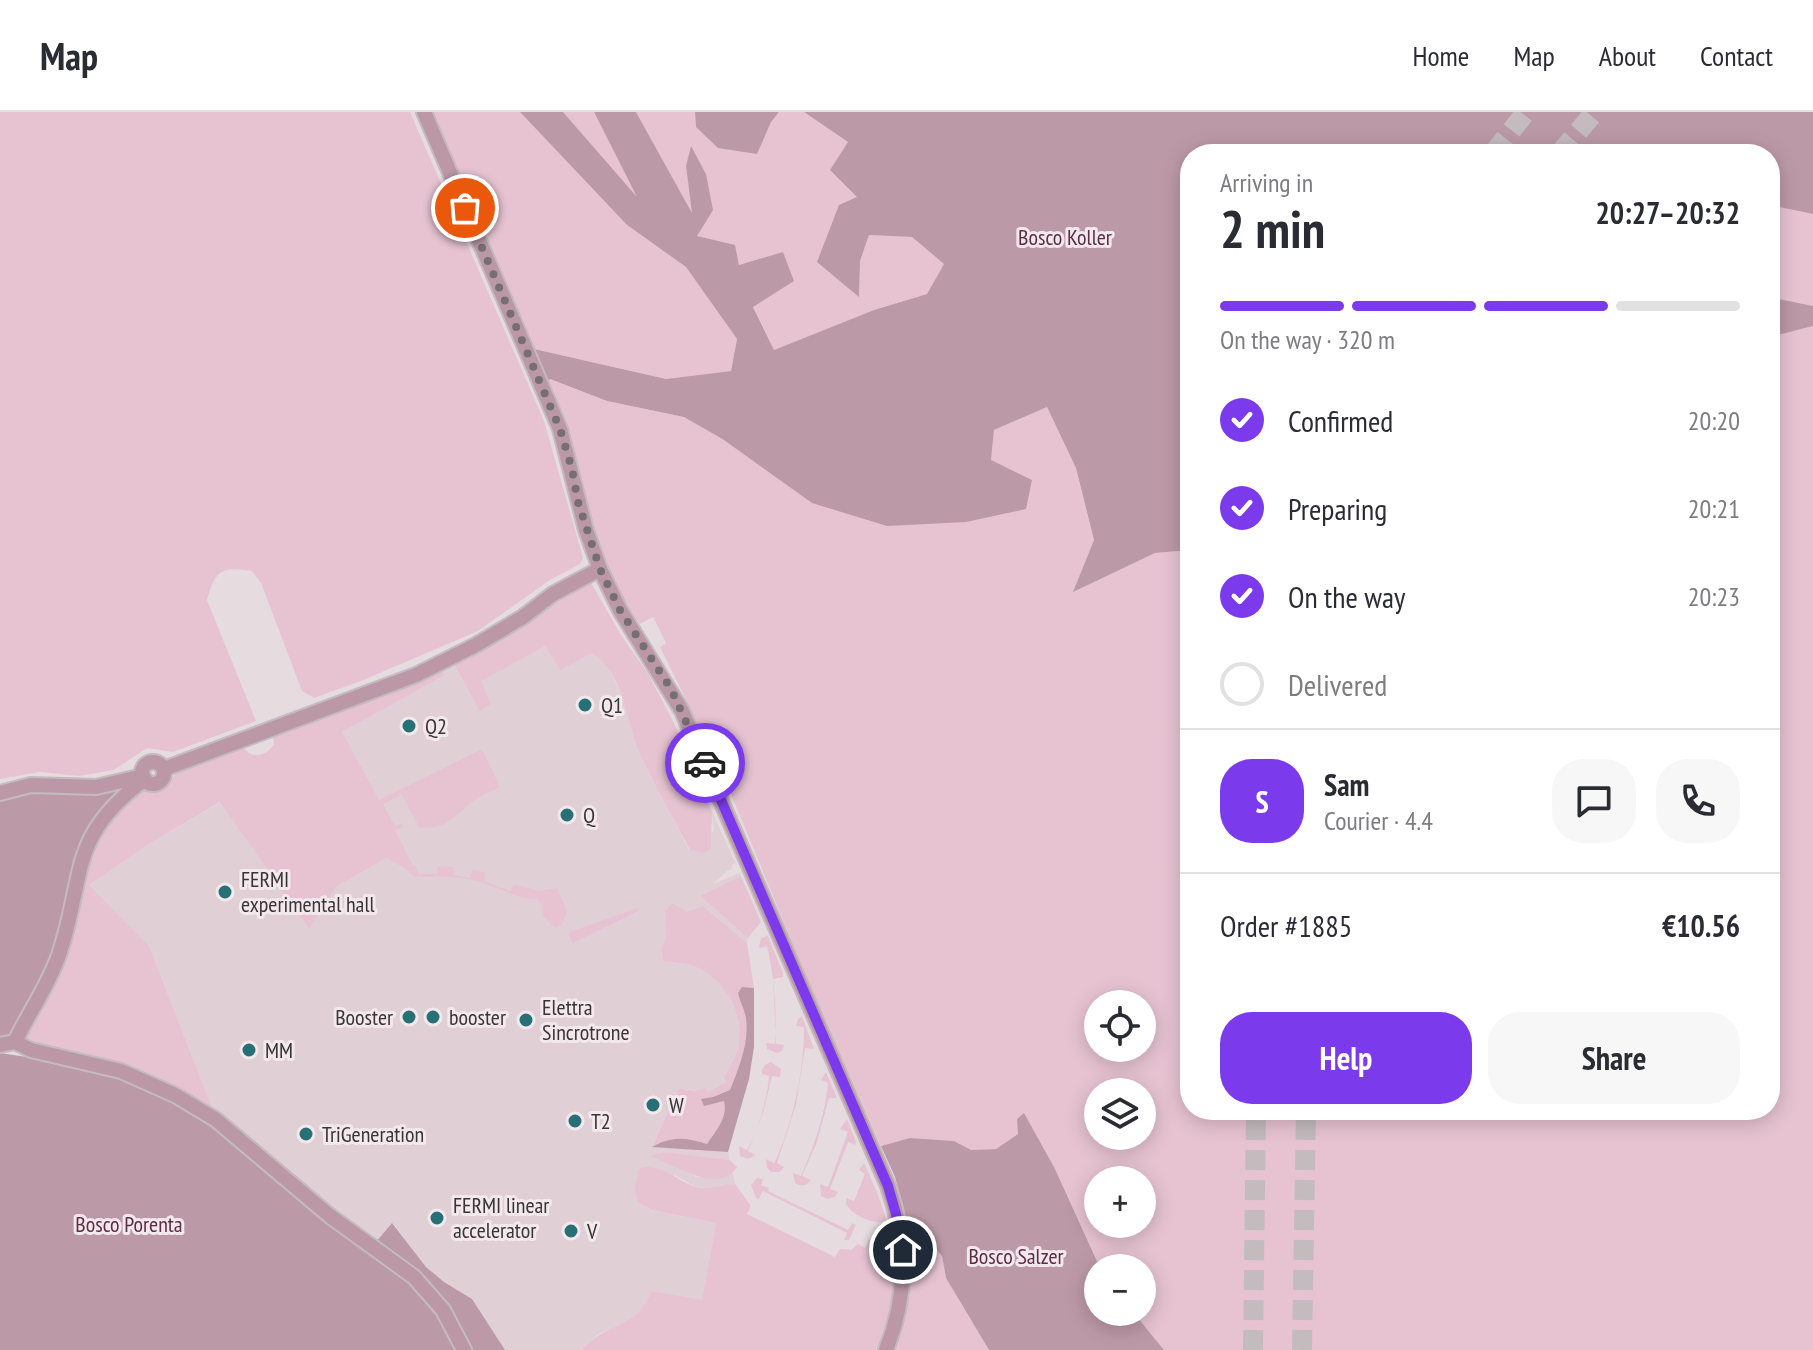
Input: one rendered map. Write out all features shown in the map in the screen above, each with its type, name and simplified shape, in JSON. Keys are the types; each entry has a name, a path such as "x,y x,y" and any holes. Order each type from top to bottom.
{"street":[{"path":"424,112 560,429 582,516 600,569 620,610 682,711 888,1186 900,1232 903,1275 898,1310 886,1350"},
{"path":"0,793 31,785 96,787 144,778 152,783 160,781 164,769 306,714 384,688 446,661 498,632 561,589 600,569"},
{"path":"144,778 108,811 87,844 53,972 7,1044 121,1071 175,1095 215,1119 330,1216 414,1277 443,1310 464,1350"}],"shaded area":[{"path":"0,112 410,112 544,421 583,558 580,564 550,580 478,631 314,698 302,691 261,583 252,571 233,569 221,572 213,582 207,600 256,721 173,752 147,748 114,770 79,776 40,772 0,779"},
{"path":"431,112 520,112 627,225 686,267 737,339 731,371 666,379 534,349"},
{"path":"563,112 594,112 639,200"},
{"path":"636,112 695,112 696,127 771,121 779,112 804,112 848,142 858,197 860,296 860,261 869,235 912,237 944,264 927,294 874,310 774,350 753,306 783,253 739,265 734,245 697,236 706,174 691,147 686,166 693,215"},
{"path":"1780,207 1813,214 1813,306 1780,299"},
{"path":"1813,326 1813,1350 1164,1350 1144,1326 1156,1326 1156,1254 1094,1254 1086,1238 1156,1238 1156,1166 1084,1166 1084,1233 1055,1169 1018,1134 996,1149 970,1150 954,1141 910,1138 881,1146 724,777 660,647 666,643 653,617 640,624 620,595 600,551 586,507 573,447 549,379 607,401 684,417 724,440 991,460 994,430 1047,407 1076,468 1094,540 1074,591 1155,553 1180,551 1180,1120 1780,1120 1780,334"},
{"path":"590,581 647,672 673,721 712,812 711,849 703,853 690,850 641,756 618,686 603,662 592,653 560,670 545,646 481,681 491,704 480,711 454,664 518,628"},
{"path":"546,645 592,652 605,661 623,697 642,756 689,850 714,831 712,812 736,864 733,863 732,869 713,884 740,873 741,876 700,896 748,938 747,943 703,906 666,938 661,951 669,963 691,964 708,973 723,985 732,998 739,1017 740,1038 735,1063 725,1076 726,1082 708,1092 679,1088 652,1146 728,1152 730,1160 666,1152 651,1156 696,1177 724,1177 733,1173 735,1184 707,1188 694,1186 675,1175 638,1203 651,1210 716,1223 702,1301 651,1291 641,1313 618,1327 598,1334 580,1350 505,1350 472,1299 426,1267 393,1223 376,1242 315,1197 213,1110 149,946 89,885 149,844 221,802 309,929 336,887 386,858 405,867 342,732 444,675 442,671 454,664 481,680"},
{"path":"437,670 445,675 342,732 379,800 482,749 500,787 476,799 443,824 428,828 419,827 401,793 383,804 395,826 403,823 403,827 395,830 418,874 437,874 438,866 453,867 453,875 470,878 472,869 485,873 484,881 510,891 514,884 538,891 557,888 567,911 563,923 556,928 542,916 543,906 537,899 464,879 415,877 386,858 336,887 309,929 220,802 149,844 89,885 149,946 213,1110 30,1046 23,1038 97,832 140,788 162,789 188,766 242,745 253,755 262,754 274,744 272,732"},
{"path":"741,876 761,922 748,938 700,896"},
{"path":"672,903 687,912 703,906 747,943 754,988 742,987 746,1038 737,1073 730,1090 713,1097 724,1100 725,1106 717,1129 707,1144 679,1139 652,1147 679,1088 695,1091 705,1088 708,1092 726,1082 724,1076 738,1046 737,1014 721,986 709,974 694,966 663,961 661,950 666,938 665,911"},
{"path":"637,908 638,911 573,943 569,935 570,932"},
{"path":"768,936 783,973 783,977 773,981 767,946 759,948 761,938"},
{"path":"802,1016 814,1049 805,1048 796,1105 777,1163 784,1167 780,1172 771,1172 766,1159 774,1163 778,1155 797,1091 804,1027 796,1026"},
{"path":"775,1032 776,1044 784,1045 782,1051 777,1053 767,1049 766,1043 775,1044"},
{"path":"771,1062 781,1069 780,1077 772,1076 763,1113 748,1151 756,1155 748,1159 740,1156 739,1146 747,1150 755,1133 769,1076 762,1074 762,1070"},
{"path":"826,1072 837,1098 829,1098 817,1142 802,1176 811,1180 806,1185 799,1185 795,1183 793,1173 801,1176 818,1130 828,1083 821,1080"},
{"path":"847,1119 856,1142 855,1145 848,1142 830,1189 838,1192 835,1197 827,1199 821,1196 820,1184 828,1187 848,1132 840,1129"},
{"path":"666,1152 730,1160 737,1167 729,1175 718,1179 707,1178 649,1156"},
{"path":"864,1163 887,1221 876,1222 864,1218 846,1204 846,1198 854,1201 865,1174 859,1170"},
{"path":"644,1167 660,1169 697,1187 735,1184 751,1206 747,1214 835,1257 840,1249 851,1250 858,1244 865,1248 869,1240 878,1244 882,1237 888,1241 895,1251 897,1275 889,1315 876,1350 581,1350 600,1335 629,1320 645,1304 651,1291 702,1300 716,1223 652,1210 638,1203 635,1190 638,1170"},
{"path":"757,1178 763,1179 761,1185 769,1188 768,1191 848,1230 852,1223 856,1225 849,1240 844,1240 847,1233 763,1191 759,1199 756,1198 751,1185"},
{"path":"909,1229 920,1231 942,1256 946,1278 989,1350 894,1350 908,1290"}],"green space":[{"name":"Bosco Koller","path":"520,112 563,112 637,197 594,112 636,112 692,213 686,166 691,146 706,174 713,210 697,236 735,245 739,265 783,252 794,281 753,307 774,350 874,310 927,294 944,264 912,237 869,235 860,261 859,297 817,262 839,205 857,197 830,170 848,142 804,112 1813,112 1813,214 1780,207 1780,144 1180,144 1180,551 1155,553 1073,592 1094,540 1076,468 1047,407 994,430 991,460 1032,480 1026,509 966,522 887,526 812,503 724,440 684,417 607,401 550,379 548,382 534,349 666,379 731,371 737,339 686,267 627,225"},
{"path":"695,112 779,112 771,122 757,154 718,148 696,127"},
{"path":"1780,299 1813,306 1813,326 1780,334"},
{"path":"131,785 103,811 54,960 14,1032 0,1041 0,798 30,792 81,794"},
{"path":"742,987 754,988 754,1047 749,1079 728,1152 652,1147 679,1139 707,1144 720,1124 724,1101 704,1106 701,1099 730,1090 737,1073 747,1028 738,993"},
{"name":"Bosco Porenta","path":"0,1053 94,1067 150,1091 199,1117 413,1284 443,1320 457,1350 0,1350"},
{"name":"Bosco Salzer","path":"1024,1113 1055,1169 1094,1254 1084,1254 1084,1326 1144,1326 1164,1350 989,1350 946,1278 942,1256 920,1231 909,1229 895,1177 881,1146 910,1138 954,1141 971,1150 996,1149 1018,1134 1017,1119"},
{"path":"392,1223 426,1267 472,1299 505,1350 471,1350 444,1299 376,1242"}],"tunnel":[{"path":"1501,144 1526,112"},
{"path":"1568,144 1595,112"},
{"path":"1253,1350 1256,1120"},
{"path":"1302,1350 1306,1120"}],"way so far":[{"path":"465,208 560,429 578,502 600,569 620,610 671,689 705,763"}],"place":[{"name":"Q1","path":"585,705"},
{"name":"Q2","path":"409,726"},
{"name":"Q","path":"567,815"},
{"name":"FERMI experimental hall","path":"225,892"},
{"name":"Booster","path":"409,1017"},
{"name":"booster","path":"433,1017"},
{"name":"Elettra Sincrotrone","path":"526,1020"},
{"name":"MM","path":"249,1050"},
{"name":"W","path":"653,1105"},
{"name":"T2","path":"575,1121"},
{"name":"TriGeneration","path":"306,1134"},
{"name":"FERMI linear accelerator","path":"437,1218"},
{"name":"V","path":"571,1231"}],"route":[{"path":"705,763 888,1186 903,1250"}]}
